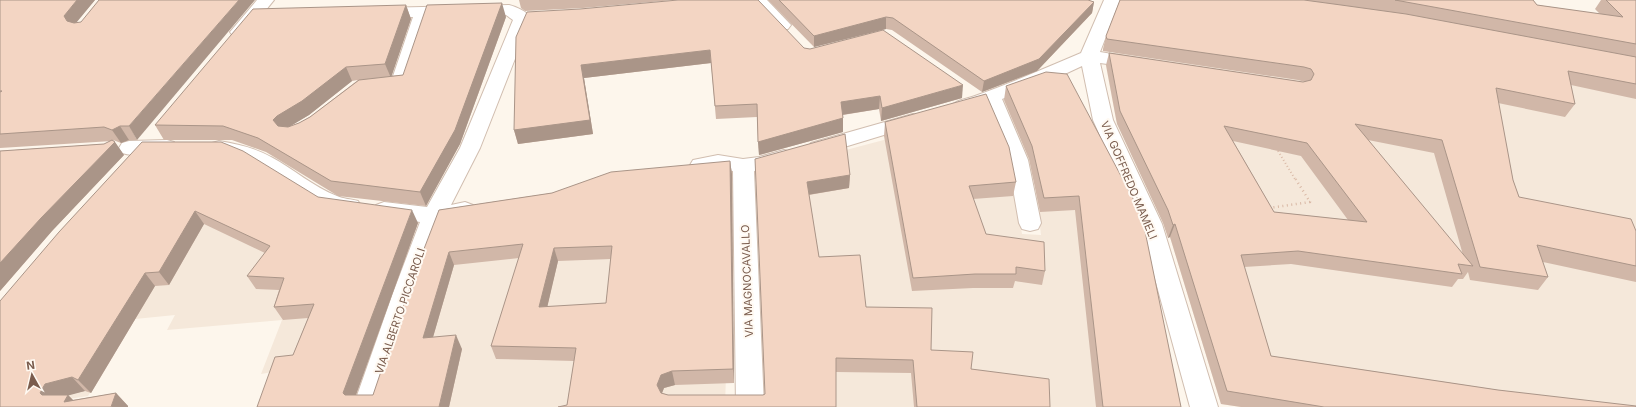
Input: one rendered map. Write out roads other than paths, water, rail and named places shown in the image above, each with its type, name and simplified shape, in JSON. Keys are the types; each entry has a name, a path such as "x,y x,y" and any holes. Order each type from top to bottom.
{"street":[{"path":"758,0 794,39"},
{"path":"1089,56 1112,0"},
{"path":"360,13 423,12 496,5"},
{"name":"VIA ALBERTO PICCAROLI","path":"367,407 405,293 434,216 470,148 493,88 530,18 496,5"},
{"path":"228,46 260,8 275,15"},
{"path":"360,86 400,84 423,12"},
{"path":"679,167 718,162 743,166 759,164 985,99 1045,76 1089,56 1151,65"},
{"name":"VIA GOFFREDO MAMELI","path":"1089,56 1103,120 1151,224 1204,407"},
{"path":"961,88 985,99 1018,160 1030,223"},
{"path":"158,130 133,154 193,147 231,148 258,158 333,204 434,216 487,206"},
{"name":"VIA MAGNOCAVALLO","path":"743,166 743,399"}]}
